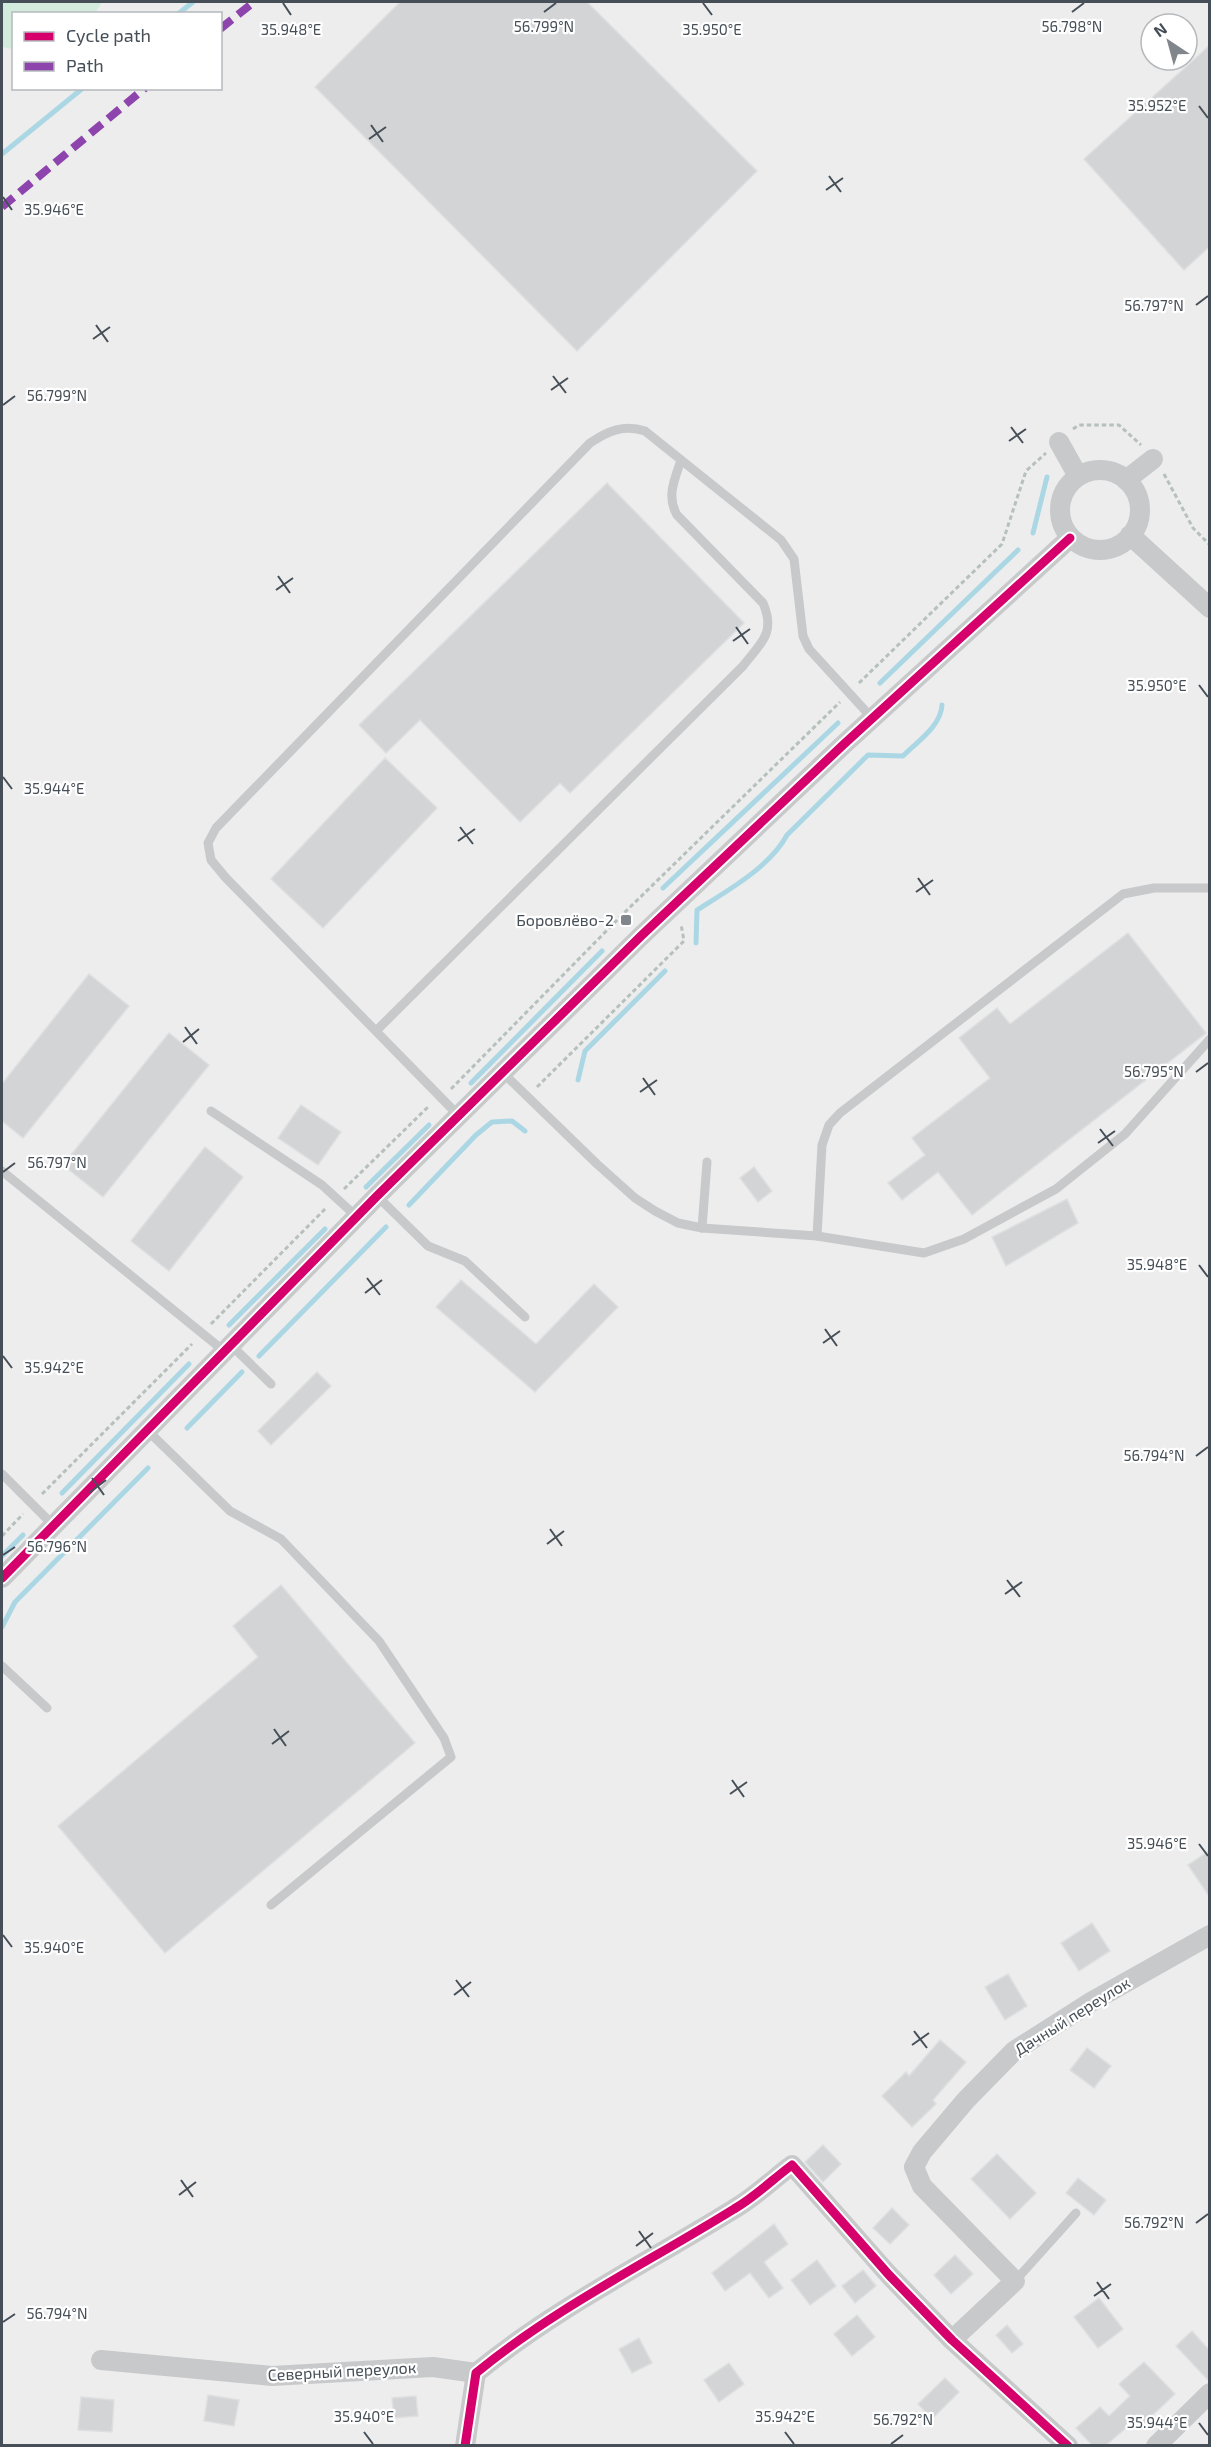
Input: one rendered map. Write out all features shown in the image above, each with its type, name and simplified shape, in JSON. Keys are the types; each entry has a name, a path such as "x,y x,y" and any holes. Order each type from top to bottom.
{"street":[{"path":"1059,442 1078,476"},
{"path":"1126,480 1153,459"},
{"path":"1087,471 1115,472 1126,480 1135,490 1140,504 1139,518 1130,536 1117,546 1105,550 1093,550 1080,546 1063,528 1059,515 1060,501 1066,488 1087,471"},
{"path":"1130,536 1209,608"},
{"path":"2,1578 377,1196 649,929 872,718 1071,538"},
{"name":"Дачный переулок","path":"1016,2281 922,2186 914,2167 922,2152 966,2100 1014,2051 1091,2002 1209,1935"},
{"path":"465,2445 476,2373 513,2342 736,2208 792,2164 889,2275 952,2340 1068,2445"},
{"path":"952,2340 1016,2281"},
{"name":"Северный переулок","path":"101,2360 272,2376 433,2367 476,2373"},
{"path":"1156,2445 1209,2393"}],"lane":[{"path":"459,1116 211,860 208,843 211,835 591,443 607,431 634,428 645,431 781,540 794,559 803,636 809,649 872,718"},
{"path":"378,1030 743,666 763,642 769,629 769,616 763,603 677,515 671,505 672,489 681,460"},
{"path":"817,1236 822,1144 829,1125 840,1113 1123,894 1154,888 1209,888"},
{"path":"503,1073 635,1198 678,1223 702,1228 817,1236 924,1253 964,1239 1056,1189 1125,1134 1209,1038"},
{"path":"211,1111 322,1185 357,1217"},
{"path":"702,1228 707,1162"},
{"path":"2,1172 202,1334 227,1348 271,1384"},
{"path":"377,1196 428,1246 465,1261 525,1317"},
{"path":"148,1431 230,1511 281,1539 379,1641 444,1738 451,1757 271,1905"},
{"path":"2,1474 54,1526"},
{"path":"2,1666 47,1708"},
{"path":"1016,2281 1076,2213"}],"path":[{"path":"2,1536 335,1198 431,1104 442,1098 629,908 1002,544 1026,471 1079,424 1119,425 1160,468 1193,528 1209,545"},
{"path":"629,908 635,914"},
{"path":"528,1097 684,941 681,932 682,917"}],"green space":[{"path":"2,2 102,2 96,12 12,12 12,49 2,47"}],"building":[{"path":"400,2 587,2 757,171 577,351 315,87"},
{"path":"1209,46 1209,247 1184,270 1084,159 1180,72 1199,72 1199,55"},
{"path":"607,483 744,623 570,793 560,783 520,822 420,720 386,753 359,725"},
{"path":"385,758 437,808 323,928 271,879"},
{"path":"1128,933 1206,1033 972,1215 938,1172 902,1200 888,1183 925,1155 912,1138 990,1078 959,1038 997,1008 1010,1024"},
{"path":"89,974 129,1006 23,1138 2,1121 2,1084"},
{"path":"169,1033 209,1065 103,1197 63,1165"},
{"path":"301,1105 341,1132 318,1165 278,1138"},
{"path":"205,1147 243,1177 169,1271 131,1241"},
{"path":"754,1167 772,1191 758,1202 740,1178"},
{"path":"1067,1199 1078,1223 1006,1266 992,1237"},
{"path":"461,1280 536,1344 594,1284 618,1307 535,1392 436,1307"},
{"path":"317,1372 331,1386 271,1445 258,1431"},
{"path":"281,1585 415,1743 165,1953 58,1826 258,1657 233,1626"},
{"path":"1209,1851 1209,1896 1188,1865"},
{"path":"1092,1923 1110,1951 1079,1971 1061,1943"},
{"path":"1008,1974 1027,2006 1005,2020 985,1987"},
{"path":"940,2040 966,2062 933,2100 936,2104 912,2127 882,2096 906,2072 909,2076"},
{"path":"1087,2048 1111,2066 1094,2088 1070,2070"},
{"path":"823,2145 841,2164 823,2182 805,2162"},
{"path":"997,2154 1036,2193 1010,2219 971,2179"},
{"path":"1078,2178 1106,2200 1094,2215 1066,2193"},
{"path":"892,2208 909,2225 890,2244 873,2228"},
{"path":"774,2224 788,2244 764,2262 783,2288 769,2298 750,2273 725,2291 712,2273"},
{"path":"955,2255 973,2274 951,2294 934,2275"},
{"path":"817,2260 836,2286 810,2305 791,2280"},
{"path":"863,2270 876,2286 855,2303 842,2286"},
{"path":"1099,2298 1123,2329 1098,2348 1074,2317"},
{"path":"857,2315 875,2337 852,2356 834,2334"},
{"path":"1007,2325 1023,2344 1012,2353 996,2335"},
{"path":"1192,2331 1209,2350 1209,2381 1176,2346"},
{"path":"639,2338 652,2363 632,2373 619,2349"},
{"path":"1144,2362 1175,2394 1138,2429 1132,2423 1106,2445 1092,2445 1076,2428 1100,2407 1109,2416 1130,2396 1119,2384"},
{"path":"729,2363 744,2384 719,2402 704,2380"},
{"path":"945,2378 959,2392 932,2419 918,2404"},
{"path":"208,2395 239,2400 234,2426 204,2421"},
{"path":"416,2396 418,2416 394,2418 392,2398"},
{"path":"81,2397 114,2400 112,2432 78,2430"}],"waterway":[{"path":"180,12 193,2"},
{"path":"2,154 81,90"},
{"path":"1033,533 1047,477"},
{"path":"880,683 1018,550"},
{"path":"696,943 697,910 759,868 770,858 787,835 868,755 903,756 933,727 941,713 942,705"},
{"path":"663,888 838,723"},
{"path":"471,1083 602,951"},
{"path":"578,1080 585,1051 665,971"},
{"path":"409,1205 476,1135 492,1122 512,1121 525,1131"},
{"path":"366,1187 429,1125"},
{"path":"259,1356 386,1227"},
{"path":"229,1325 325,1229"},
{"path":"62,1493 189,1364"},
{"path":"187,1428 242,1372"},
{"path":"2,1627 15,1602 148,1468"},
{"path":"2,1556 23,1535"}],"marked path":[{"path":"222,27 254,2"},
{"path":"2,207 143,90"}],"cycle path":[{"path":"2,1578 377,1196 641,936 843,745 1070,538"},
{"path":"465,2446 476,2373 569,2307 742,2204 792,2165 889,2275 952,2340 1068,2446"}],"place":[{"name":"Боровлёво-2","path":"626,920"}]}
